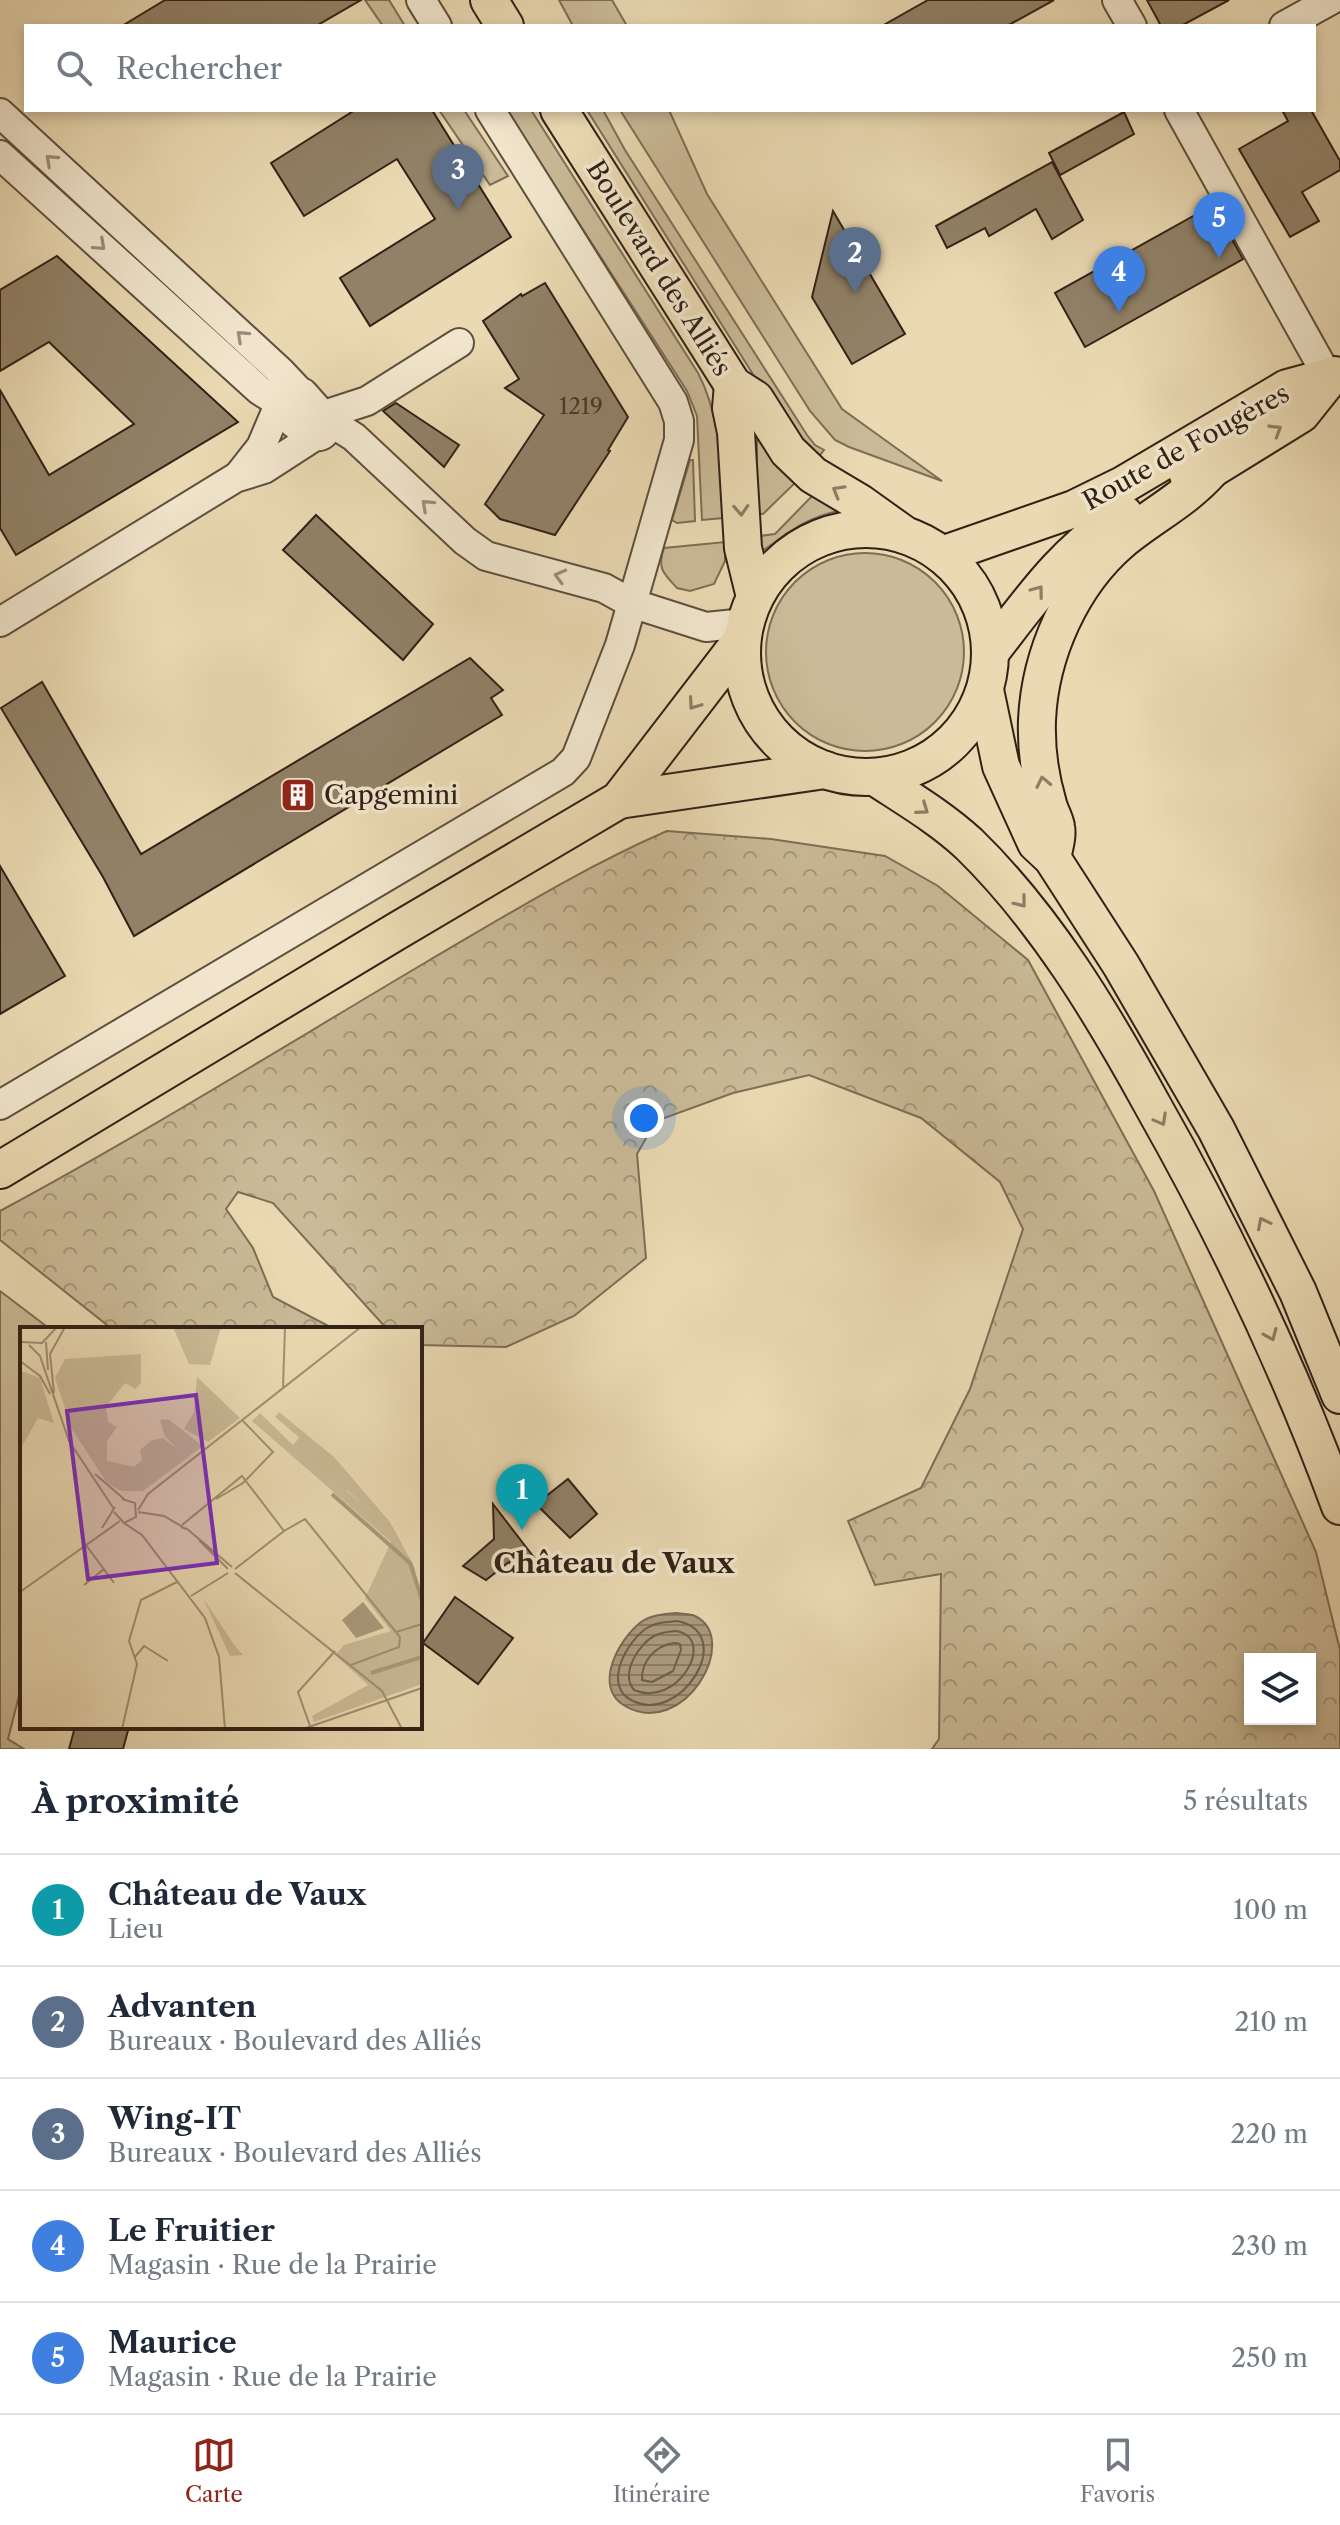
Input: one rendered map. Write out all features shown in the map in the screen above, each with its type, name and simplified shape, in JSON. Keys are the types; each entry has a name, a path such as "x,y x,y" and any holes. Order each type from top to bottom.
{"main road":[{"path":"489,0 504,24"},
{"name":"Boulevard des Alliés","path":"560,112 733,385 755,399 788,451 813,475 903,534"},
{"name":"Route de Fougères","path":"990,653 1051,573 1079,546 1109,523 1187,475 1212,469 1301,414 1334,376"},
{"name":"Route de Fougères","path":"942,555 1074,509 1123,485 1287,388 1334,376"},
{"name":"Boulevard des Alliés","path":"733,385 731,408 736,432 747,620"},
{"path":"1052,858 1057,830 1041,777 1037,719 1046,666 1060,626 1080,589 1102,560 1122,540 1194,489 1212,469"},
{"path":"619,800 747,620 776,567 815,539 842,531 871,529 903,534 942,555 962,575 978,599 987,625 990,653 985,690 973,717 955,740 931,759 904,771 875,777 849,776 825,770 799,758 778,741 761,720 748,695 742,669 747,620"},
{"path":"985,690 996,748 1010,790 1036,843 1052,858 1121,965 1216,1129 1298,1292 1340,1395"},
{"path":"0,1170 619,800 825,770"},
{"path":"875,777 968,844 1021,902 1107,1023 1178,1149 1258,1306 1313,1432 1340,1506"}],"street":[{"path":"421,0 436,24"},
{"path":"1117,0 1131,24"},
{"path":"1288,24 1331,0"},
{"path":"0,1105 563,772 576,758 620,645 679,440 679,421 673,402 491,112"},
{"path":"1180,112 1334,376"},
{"path":"0,113 281,372 291,423 322,424 354,437 465,541 486,556 604,588 631,603 706,627 747,620"},
{"path":"0,155 259,390 285,400"},
{"path":"0,622 235,478 264,469 322,424 367,401 459,343"},
{"path":"235,478 261,447 285,400"}],"green space":[{"path":"365,0 389,0 404,24 382,24"},
{"path":"559,0 612,0 626,24 572,24"},
{"path":"440,112 465,112 508,176 490,185"},
{"path":"507,112 532,112 698,373 716,426 723,518 702,520 697,416 687,391"},
{"path":"588,112 604,112 625,150 807,435 824,450 816,460 798,446"},
{"path":"621,112 670,112 707,194 842,409 942,481 835,440 810,411"},
{"path":"757,433 798,480 763,514 757,514"},
{"path":"690,460 693,460 695,521 677,523 672,520"},
{"path":"815,493 837,507 838,511 806,522 761,552 759,536 775,534"},
{"path":"725,542 725,561 714,584 690,591 677,588 663,570 661,561 664,548"},
{"path":"865,553 903,561 935,582 956,614 964,652 956,690 935,722 903,743 865,751 827,743 795,722 774,690 766,652 774,614 795,582 827,561"},
{"path":"667,831 771,839 885,856 938,886 1028,960 1154,1191 1316,1552 1340,1650 1340,1749 932,1749 939,1739 941,1574 875,1585 848,1521 921,1488 970,1389 1023,1229 1000,1182 921,1118 809,1075 733,1093 656,1121 637,1154 646,1258 574,1316 506,1347 422,1345 422,1327 385,1327 273,1203 238,1192 226,1209 253,1248 273,1297 330,1327 109,1327 0,1240 0,1211 162,1120 516,909"},
{"path":"0,1291 47,1327 20,1327 20,1692 8,1739 24,1749 0,1749"}],"water":[{"path":"677,1613 695,1616 708,1628 712,1645 709,1664 700,1682 685,1699 667,1710 647,1713 625,1706 615,1698 610,1687 612,1663 618,1651 641,1622 654,1616"}],"building":[{"path":"165,0 361,0 319,24 125,24"},
{"path":"928,0 1054,0 1011,24 886,24"},
{"path":"1147,0 1229,0 1185,24 1160,24"},
{"path":"352,112 433,112 511,237 370,326 340,278 435,219 397,159 304,216 271,163"},
{"path":"1124,112 1134,134 1060,175 1049,153"},
{"path":"1283,112 1312,112 1340,161 1340,170 1302,192 1319,221 1290,237 1239,149 1288,121"},
{"path":"1052,162 1083,220 1052,239 1036,209 989,236 985,228 947,248 936,226"},
{"path":"1213,205 1243,259 1085,347 1055,293"},
{"path":"833,211 905,334 852,364 812,297"},
{"path":"57,256 238,422 16,555 0,528 0,390 49,475 134,424 49,342 0,371 0,290"},
{"path":"545,283 628,417 610,451 555,535 500,519 485,504 544,415 505,388 519,379 483,321 521,294"},
{"path":"396,403 459,445 444,467 383,411"},
{"path":"316,515 433,624 403,660 283,550"},
{"name":"Capgemini","path":"470,658 503,690 491,698 502,715 134,936 103,877 1,708 42,682 141,854"},
{"path":"0,866 65,976 0,1014"},
{"path":"568,1479 597,1514 570,1538 536,1504"},
{"path":"493,1504 536,1560 518,1574 509,1562 486,1580 463,1566 494,1539"},
{"path":"455,1597 513,1638 478,1684 423,1643"},
{"path":"74,1729 128,1729 123,1749 69,1749"}],"place":[{"name":"Wing-IT","path":"458,210"},
{"name":"Maurice","path":"1219,258"},
{"name":"Advanten","path":"855,293"},
{"name":"Le Fruitier","path":"1119,312"},
{"name":"Capgemini","path":"298,795"},
{"name":"Château de Vaux","path":"522,1530"}],"district":[{"name":"Château de Vaux","path":"614,1563"}]}
